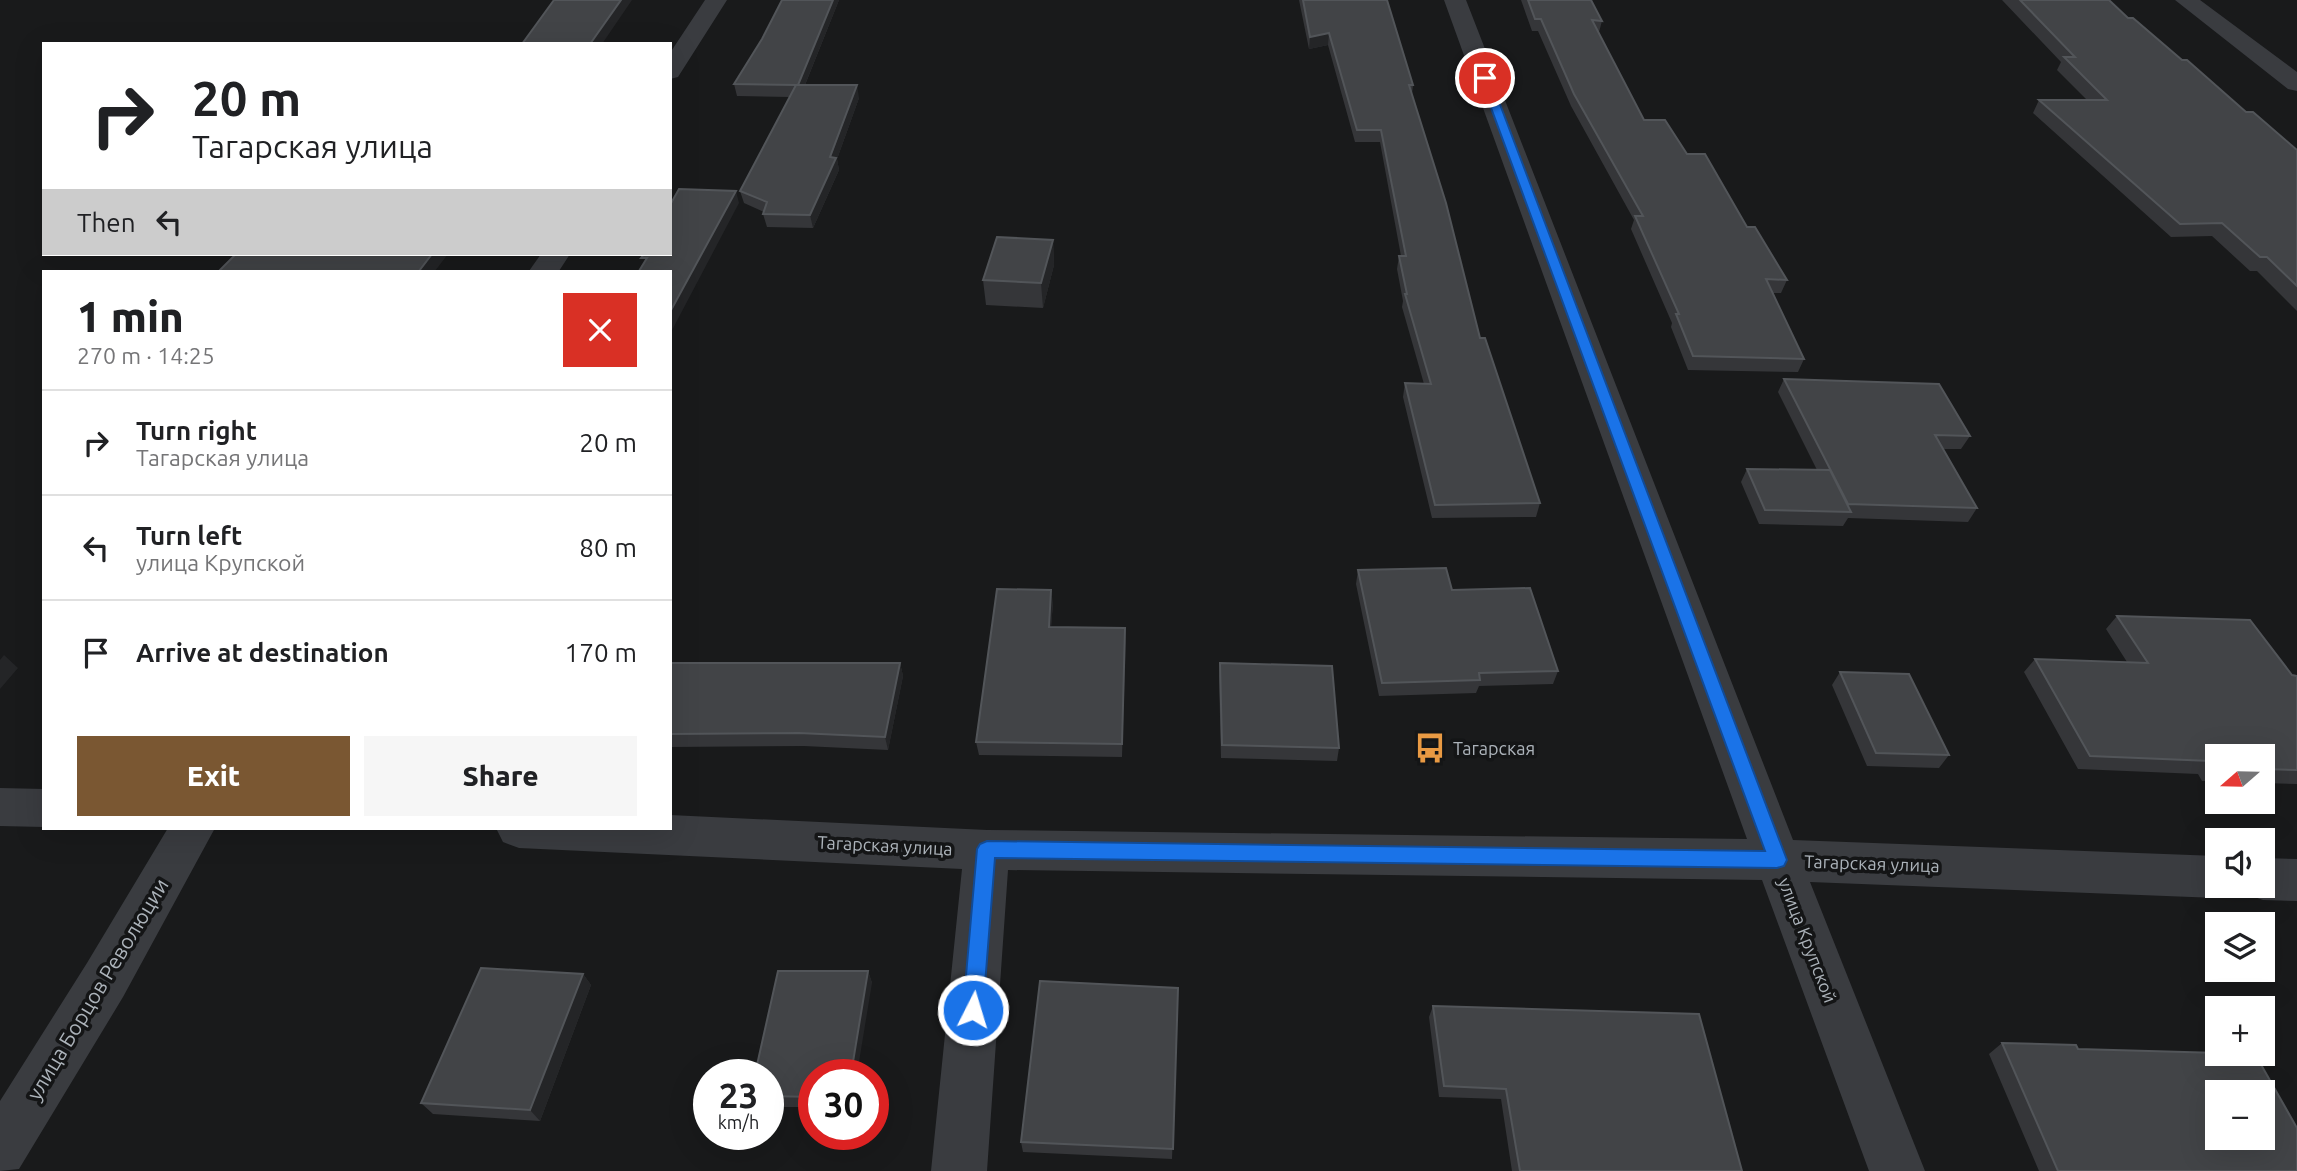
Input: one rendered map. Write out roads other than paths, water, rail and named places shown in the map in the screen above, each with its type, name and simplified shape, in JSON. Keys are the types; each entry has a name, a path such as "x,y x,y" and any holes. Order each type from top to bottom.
{"street":[{"path":"672,69 716,0"},
{"name":"улица Крупской","path":"1455,0 1777,860 1897,1171"},
{"path":"2186,0 2297,84"},
{"path":"0,807 42,808"},
{"name":"улица Борцов Революции","path":"0,1150 105,980 191,830"},
{"name":"Тагарская улица","path":"564,830 987,849 1777,860 2205,877"},
{"path":"959,1171 987,849"},
{"path":"2275,879 2297,880"}],"place":[{"name":"Тагарская","path":"1430,748"}]}
